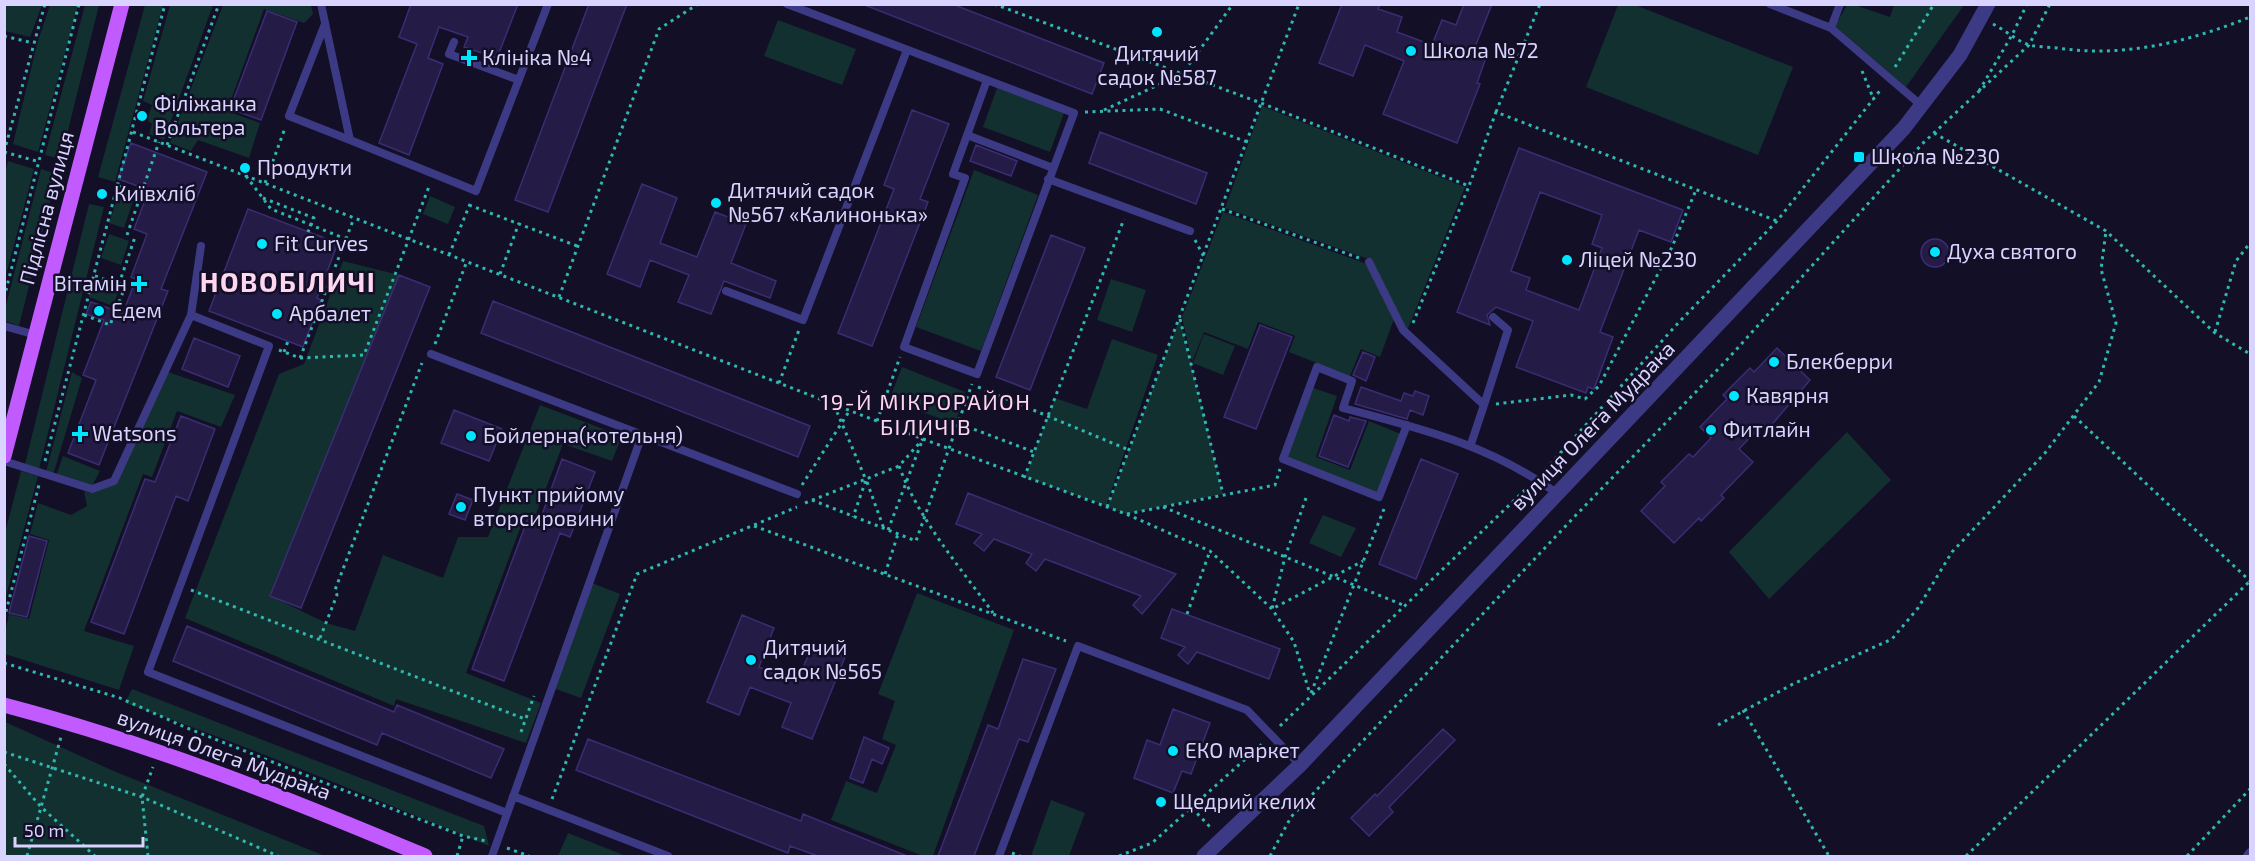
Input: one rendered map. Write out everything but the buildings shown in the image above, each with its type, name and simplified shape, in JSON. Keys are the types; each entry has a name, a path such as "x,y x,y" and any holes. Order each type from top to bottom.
{"main road":[{"name":"Підлісна вулиця","path":"4,456 122,4"},
{"name":"вулиця Олега Мудрака","path":"4,705 66,721 237,778 425,856"}],"street":[{"name":"вулиця Олега Мудрака","path":"1204,856 1300,765 1922,106 1960,55 1984,11"}],"lane":[{"path":"321,4 350,140"},
{"path":"325,23 289,116 476,190 548,4"},
{"path":"788,4 1074,113 977,374 904,347 965,178 953,174 987,80"},
{"path":"1770,4 1831,28 1922,106"},
{"path":"1831,28 1840,4"},
{"path":"454,42 449,54 519,80"},
{"path":"726,291 803,320 907,50"},
{"path":"967,135 1053,168"},
{"path":"1048,179 1190,231"},
{"path":"4,461 92,489 114,481 191,315 201,246"},
{"path":"1369,262 1403,330 1484,405"},
{"path":"191,315 269,346 148,672 507,813"},
{"path":"1471,444 1508,330 1493,317"},
{"path":"4,326 36,335"},
{"path":"431,354 796,494"},
{"path":"1407,425 1379,496 1283,459 1317,367 1352,381 1343,408 1407,425 1471,444 1537,479 1558,494"},
{"path":"492,856 642,435"},
{"path":"999,856 1078,646 1247,710 1300,765"},
{"path":"513,796 668,856"},
{"path":"2247,856 2250,852"}],"path":[{"path":"42,163 5,152 45,4"},
{"path":"4,298 79,4"},
{"path":"4,619 165,4"},
{"path":"167,145 219,4"},
{"path":"558,297 660,29 698,4"},
{"path":"994,4 1261,103 1469,186"},
{"path":"1101,112 1182,74 1233,4"},
{"path":"1408,334 1540,4"},
{"path":"1119,856 1152,843 1271,735 1403,604 1537,479 1680,321 1776,221 1874,100 1934,4"},
{"path":"1976,95 2013,35 2027,4"},
{"path":"1270,856 1291,817 1576,515 1725,362 1934,133 2029,45 2050,4"},
{"path":"1107,507 1298,6"},
{"path":"1984,11 2029,45 2073,51 2127,50 2167,45 2207,34 2250,17"},
{"path":"4,36 33,43"},
{"path":"1074,113 1160,109 1247,142"},
{"path":"1496,112 1776,221"},
{"path":"265,183 289,116"},
{"path":"133,132 1024,478 1126,514 1210,551 1272,609 1294,642 1310,694"},
{"path":"1934,133 2106,231 2215,333 2250,354"},
{"path":"127,235 159,142"},
{"path":"269,346 300,358 364,355 434,174"},
{"path":"244,175 271,209 346,239"},
{"path":"118,186 140,194"},
{"path":"449,255 476,190"},
{"path":"1484,405 1571,395 1585,399 1599,386 1672,247 1696,190"},
{"path":"262,197 314,218 308,232"},
{"path":"470,206 578,246"},
{"path":"1024,478 1128,208"},
{"path":"1222,209 1369,262"},
{"path":"300,358 354,217"},
{"path":"500,274 519,224"},
{"path":"1718,725 1793,684 1892,639 1918,609 1952,552 2045,453 2099,382 2116,323 2101,268 2106,231"},
{"path":"118,284 135,237"},
{"path":"2215,333 2236,261 2250,243"},
{"path":"320,638 337,595 335,590 416,379 425,357 431,354 467,261"},
{"path":"84,315 110,325 125,287 95,275"},
{"path":"1180,318 1223,494"},
{"path":"779,383 803,320"},
{"path":"284,352 288,341"},
{"path":"877,421 904,347"},
{"path":"900,357 911,361"},
{"path":"850,410 796,494 916,541 977,374"},
{"path":"962,380 1129,450"},
{"path":"834,404 886,530"},
{"path":"1966,856 2250,581 2074,416"},
{"path":"959,424 1034,452"},
{"path":"548,809 637,574 898,466 923,439"},
{"path":"886,530 923,439"},
{"path":"1126,514 1275,485 1283,459"},
{"path":"898,466 905,485 925,517 994,615"},
{"path":"853,517 866,480"},
{"path":"1272,609 1285,558 1306,498"},
{"path":"1310,694 1385,505"},
{"path":"1161,507 1403,604"},
{"path":"753,526 1078,646"},
{"path":"885,574 898,534"},
{"path":"1187,614 1210,551"},
{"path":"1272,609 1336,577 1364,560"},
{"path":"181,585 255,616 320,638 525,719"},
{"path":"4,663 120,698 187,728 463,836 496,844 529,856"},
{"path":"1743,710 1829,856"},
{"path":"27,856 66,721"},
{"path":"148,856 142,798 159,751"},
{"path":"4,752 142,798 278,856"},
{"path":"4,764 41,807 95,856"},
{"path":"2187,856 2250,789"},
{"path":"457,856 463,836"}],"green space":[{"path":"5,4 42,5 30,37 5,31"},
{"path":"50,5 78,5 38,152 13,144 37,44"},
{"path":"85,5 99,5 61,159 45,155"},
{"path":"145,5 163,5 115,182 98,177"},
{"path":"170,5 213,5 164,140 149,134 152,124 147,120 152,105 143,101"},
{"path":"223,5 311,5 313,14 304,23 264,9 227,111 260,123 249,158 198,140 191,151 170,143"},
{"path":"1618,5 1635,5 1793,67 1758,155 1586,87"},
{"path":"1847,5 1855,5 1890,17 1894,5 1964,5 1906,87 1835,26"},
{"path":"778,20 856,49 842,85 764,56"},
{"path":"997,88 1064,113 1050,152 983,127"},
{"path":"1262,106 1465,187 1407,331 1371,260 1225,208"},
{"path":"8,161 34,169 5,279 4,177"},
{"path":"41,169 57,174 19,326 5,321 5,309"},
{"path":"974,170 1038,195 981,351 916,327"},
{"path":"120,190 135,195 124,228 109,223"},
{"path":"430,196 455,207 448,224 423,214"},
{"path":"89,204 104,207 39,469 25,464"},
{"path":"1223,212 1367,264 1394,319 1380,357 1361,349 1350,376 1289,352 1295,336 1258,322 1248,349 1204,332 1192,362 1182,317"},
{"path":"109,234 129,241 121,265 101,258"},
{"path":"343,261 399,275 271,596 326,623 355,631 383,555 443,578 458,537 488,537 540,405 622,436 612,461 563,444 536,514 525,515 466,673 541,703 526,743 396,699 394,706 185,618 279,374 304,364"},
{"path":"95,278 120,287 113,306 89,297"},
{"path":"1111,279 1146,290 1132,332 1097,320"},
{"path":"1180,318 1223,494 1126,514 1107,507"},
{"path":"1204,334 1235,346 1223,375 1193,363"},
{"path":"1112,339 1158,355 1106,506 1025,477 1055,398 1087,409"},
{"path":"902,367 965,392 955,424 889,400"},
{"path":"72,372 82,378 53,475 46,472"},
{"path":"168,372 235,395 221,427 177,411 152,477 143,474 84,631 134,646 119,690 5,654 5,633 9,614 29,619 49,540 30,534 38,503 71,515 87,506 84,491 91,493 115,484"},
{"path":"1313,388 1337,396 1316,457 1350,470 1369,421 1401,434 1378,494 1287,458"},
{"path":"1847,432 1891,480 1769,599 1729,552"},
{"path":"63,456 100,471 92,486 56,476"},
{"path":"21,471 38,476 5,600 5,533"},
{"path":"1323,515 1356,528 1341,557 1309,543"},
{"path":"592,583 620,594 581,698 553,688"},
{"path":"917,593 1014,630 933,856 923,856 831,820 846,781 877,793 896,745 882,739 895,701 878,694"},
{"path":"132,689 484,826 489,846 262,754 125,703"},
{"path":"5,722 116,772 325,856 5,856"},
{"path":"1051,800 1085,813 1069,856 1031,856"},
{"path":"568,833 626,856 558,856"}],"place":[{"name":"Дитячий садок №587","path":"1157,32"},
{"name":"Школа №72","path":"1411,51"},
{"name":"Клініка №4","path":"469,58"},
{"name":"Філіжанка Вольтера","path":"142,116"},
{"name":"Школа №230","path":"1859,157"},
{"name":"Продукти","path":"245,168"},
{"name":"Київхліб","path":"102,194"},
{"name":"Дитячий садок №567 «Калинонька»","path":"716,203"},
{"name":"Fit Curves","path":"262,244"},
{"name":"Духа святого","path":"1935,252"},
{"name":"Ліцей №230","path":"1567,260"},
{"name":"Вітамін","path":"139,284"},
{"name":"Едем","path":"99,311"},
{"name":"Арбалет","path":"277,314"},
{"name":"Блекберри","path":"1774,362"},
{"name":"Кавярня","path":"1734,396"},
{"name":"Фитлайн","path":"1711,430"},
{"name":"Watsons","path":"80,434"},
{"name":"Бойлерна(котельня)","path":"471,436"},
{"name":"Пункт прийому вторсировини","path":"461,507"},
{"name":"Дитячий садок №565","path":"751,660"},
{"name":"ЕКО маркет","path":"1173,751"},
{"name":"Щедрий келих","path":"1161,802"}],"district":[{"name":"НОВОБІЛИЧІ","path":"288,283"},
{"name":"19-Й МІКРОРАЙОН БІЛИЧІВ","path":"926,414"}]}
